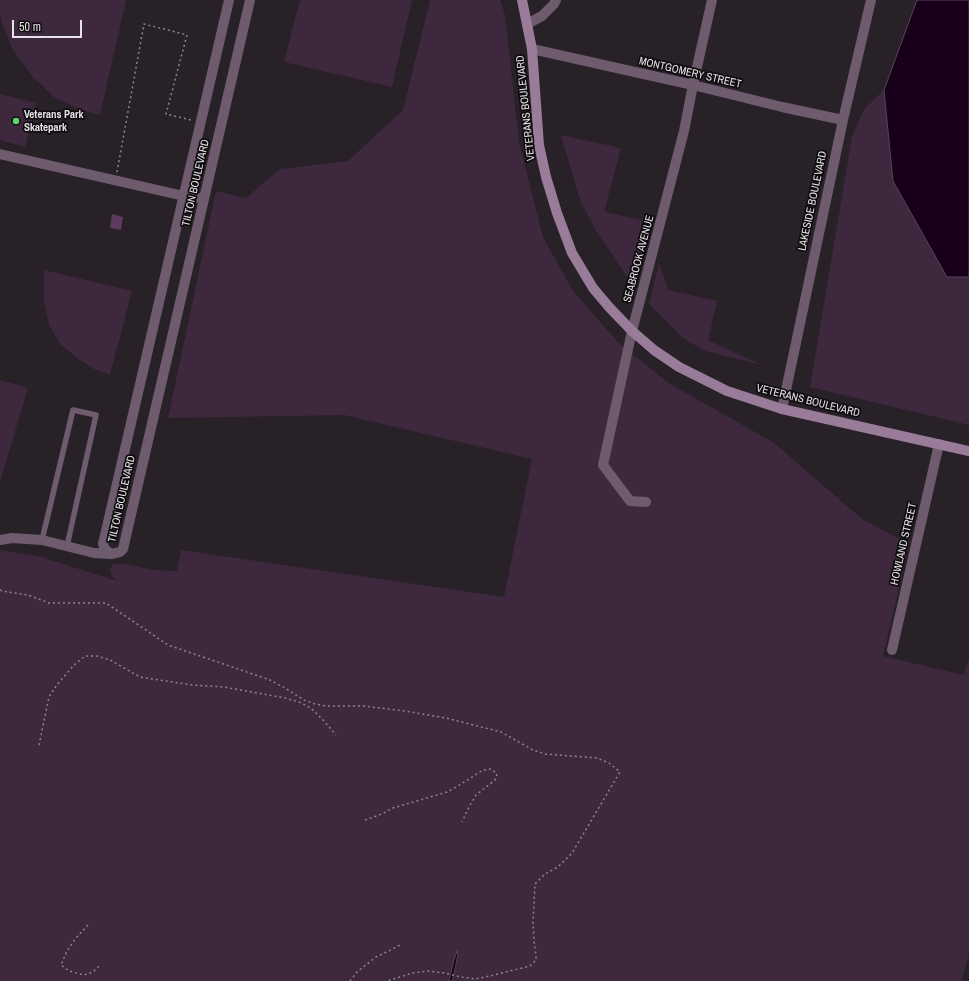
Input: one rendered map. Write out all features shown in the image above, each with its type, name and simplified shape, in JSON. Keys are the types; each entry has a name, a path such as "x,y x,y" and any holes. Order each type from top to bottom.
{"main road":[{"name":"VETERANS BOULEVARD","path":"522,0 532,49 539,145 556,213 572,254 609,308 654,350 679,367 727,391 782,408 969,451"}],"street":[{"name":"TILTON BOULEVARD","path":"229,0 103,544 105,550 111,554 120,552 122,549 250,0"},
{"path":"527,24 542,16 556,0"},
{"name":"SEABROOK AVENUE","path":"646,502 630,501 603,465 632,331 684,131 712,0"},
{"name":"LAKESIDE BOULEVARD","path":"782,408 843,120 872,0"},
{"name":"MONTGOMERY STREET","path":"532,49 843,120"},
{"path":"0,154 204,200"},
{"name":"HOWLAND STREET","path":"892,650 940,444"},
{"path":"0,540 12,538 42,540 94,553 111,554"}],"lane":[{"path":"42,540 73,410 96,415 67,546"}],"path":[{"path":"115,180 144,24 187,35 166,114 201,122"},
{"path":"0,590 28,595 49,603 106,603 168,645 270,680 304,700 315,704 326,706 363,706 405,711 459,721 502,732 533,750 545,754 597,758 620,772 572,853 558,867 545,874 535,884 533,922 536,960 530,966 475,979 427,971 413,973 387,981"},
{"path":"39,745 49,697 56,686 74,665 85,656 97,656 110,660 140,676 192,685 224,687 299,702 311,708 336,736"},
{"path":"365,820 393,808 447,792 483,770 491,769 497,774 495,780 476,795 462,822"},
{"path":"88,925 67,951 61,965 69,971 84,975 93,972 99,966"},
{"path":"350,981 357,972 376,957 400,944"}],"shaded area":[{"path":"0,0 126,0 100,115 81,110 54,97 33,77 13,50 2,24"},
{"path":"300,0 412,0 392,87 284,62"},
{"path":"430,0 500,0 505,15 519,142 543,237 573,291 617,341 668,383 773,442 862,519 903,541 910,541 883,656 963,675 969,659 969,952 962,981 0,981 0,550 38,556 117,581 110,571 112,564 125,564 153,570 177,571 181,550 504,597 532,459 344,415 168,418 216,191 246,198 280,169 348,161 403,110"},
{"path":"917,0 969,0 969,277 947,277 893,181 884,90"},
{"path":"884,90 893,181 947,277 969,277 969,425 810,387 852,137 864,109"},
{"name":"Veterans Park Skatepark","path":"0,94 36,103 25,147 0,140"},
{"path":"561,135 621,148 604,212 651,222 633,285 596,231 580,200"},
{"path":"659,263 668,290 717,301 708,340 762,365 705,351 683,338 649,304"},
{"path":"44,270 132,291 110,375 94,369 61,345 49,325 44,301"},
{"path":"0,380 28,388 0,482"},
{"path":"457,951 458,954 452,981 449,981 454,960"}],"building":[{"path":"112,214 123,217 121,230 110,228"}],"place":[{"name":"Veterans Park Skatepark","path":"16,121"}]}
